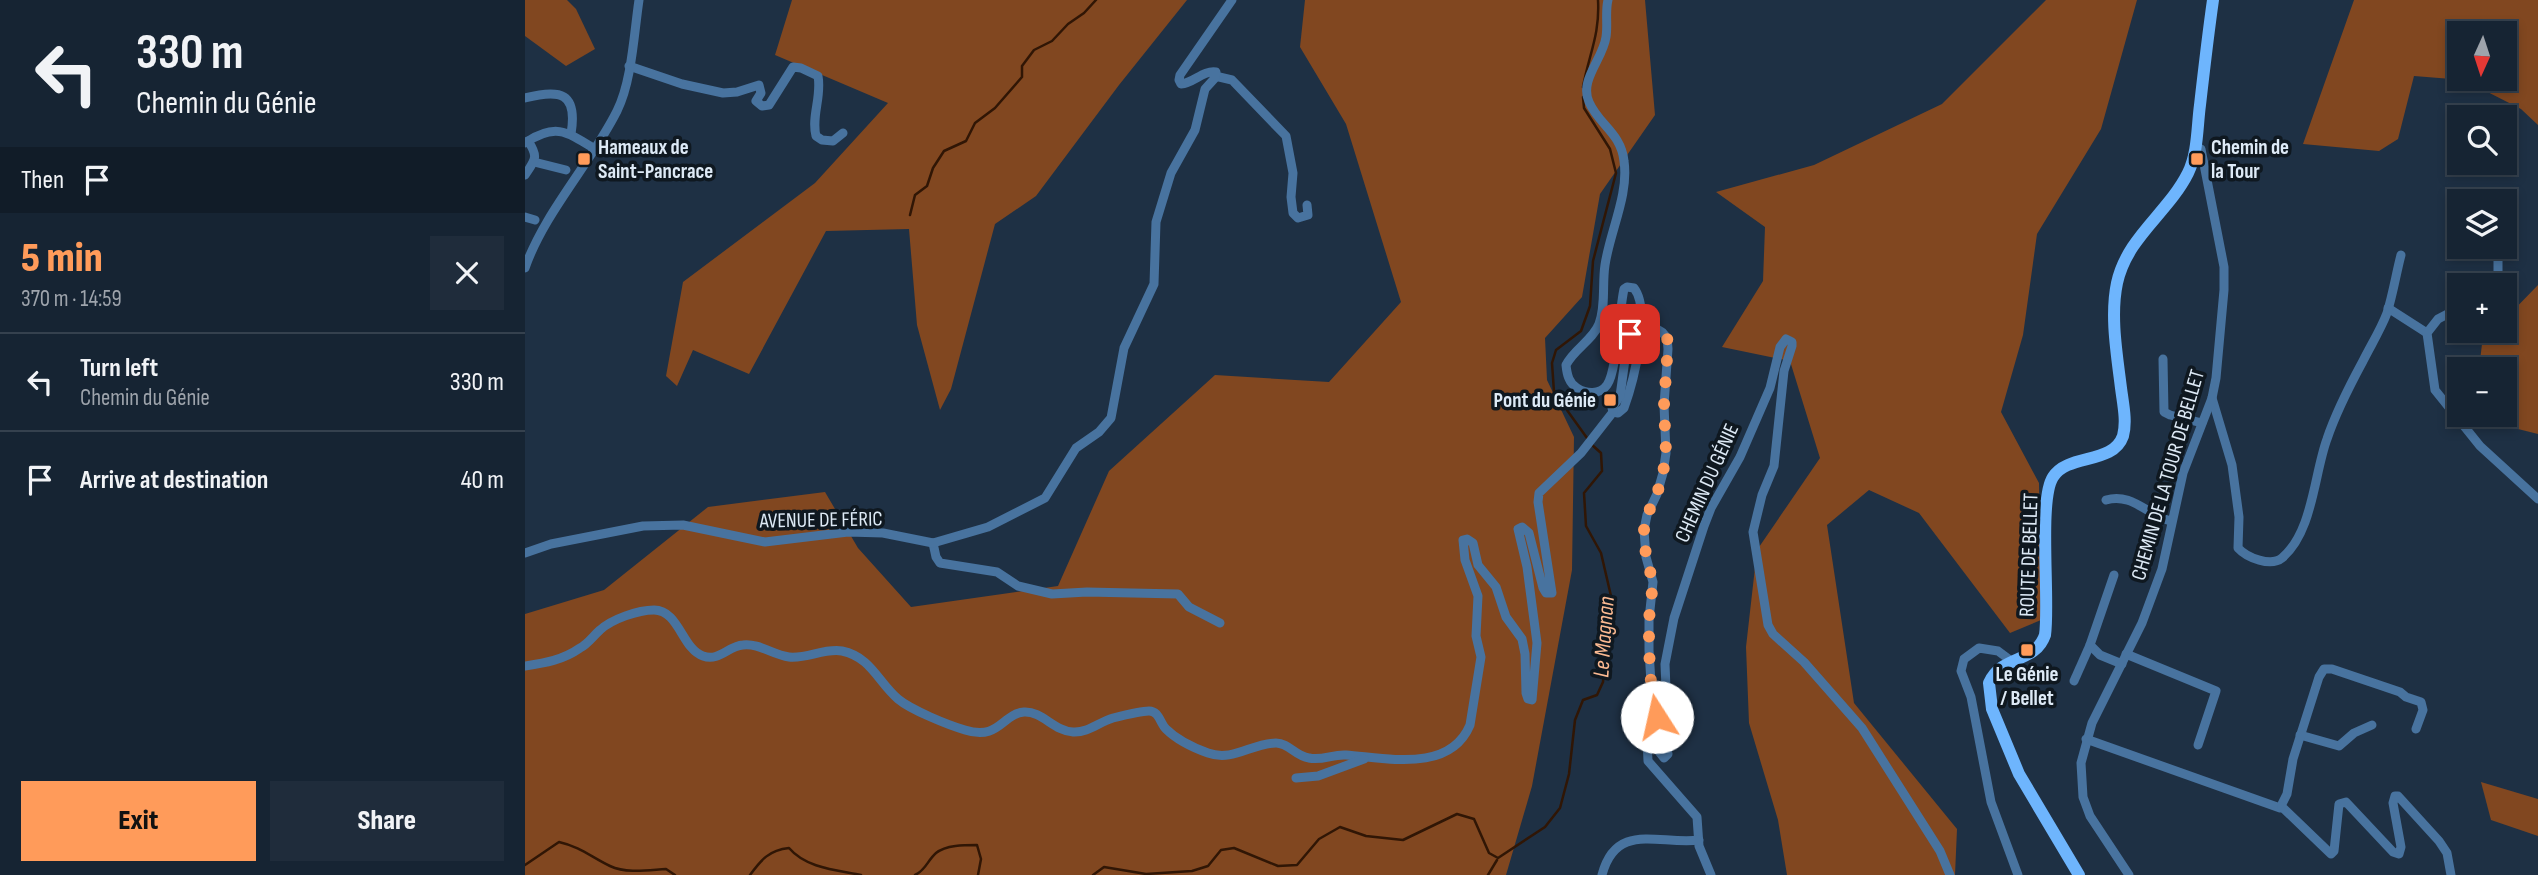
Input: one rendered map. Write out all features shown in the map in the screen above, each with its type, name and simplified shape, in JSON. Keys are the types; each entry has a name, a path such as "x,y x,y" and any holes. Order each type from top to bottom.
{"main road":[{"name":"ROUTE DE BELLET","path":"2079,875 2029,794 1992,709 1988,692 1990,679 1998,669 2010,660 2032,653 2040,646 2045,635 2046,513 2048,489 2053,477 2066,465 2110,451 2122,437 2124,414 2114,305 2116,285 2131,248 2187,175 2195,146 2213,0"}],"street":[{"path":"525,268 537,242 618,110 629,66 639,0"},
{"path":"1232,0 1179,80 1181,84 1186,84 1211,71 1216,72 1215,76 1232,80 1286,136 1293,173 1293,213 1298,218 1306,218 1307,205"},
{"path":"1608,0 1607,37 1587,82 1587,93 1596,113 1618,141 1625,164 1624,181 1605,263 1599,325 1566,365 1570,381 1580,390 1593,393 1607,385 1612,370 1624,289 1634,288 1639,296 1641,314 1636,359 1624,408 1618,413 1613,412"},
{"path":"629,66 681,84 723,93 759,85 761,93 756,101 762,106 769,105 793,67 801,68 818,76 820,84 813,124 816,136 822,140 833,141 843,132"},
{"name":"AVENUE DE FÉRIC","path":"525,553 551,544 643,526 683,525 765,542 848,533 883,533 933,543 988,527 1045,498 1076,448 1099,432 1111,418 1124,348 1154,284 1156,222 1171,173 1195,130 1205,89 1215,76"},
{"path":"525,98 555,93 566,98 572,106 571,134"},
{"path":"525,175 534,162 535,150 527,142 542,132 552,130 571,134 594,149"},
{"name":"CHEMIN DE LA TOUR DE BELLET","path":"2129,875 2090,816 2083,797 2081,763 2087,739 2142,623 2162,569 2183,473 2212,398 2220,341 2224,267 2201,149 2195,146"},
{"path":"534,162 566,170"},
{"path":"525,217 535,220"},
{"path":"2212,398 2232,465 2239,517 2238,548 2257,559 2271,562 2278,560 2286,554 2304,526 2327,439 2388,309 2401,255"},
{"path":"2388,309 2427,333"},
{"path":"2447,315 2438,320 2427,333 2435,390 2480,446 2538,499"},
{"name":"CHEMIN DU GÉNIE","path":"525,666 555,662 581,648 603,627 633,614 657,609 669,615 691,648 702,656 714,657 743,645 786,657 808,657 831,651 851,654 866,662 889,690 905,704 974,732 991,732 1022,712 1033,713 1062,730 1073,732 1095,727 1113,718 1148,711 1158,714 1163,726 1179,739 1210,754 1235,755 1278,743 1313,759 1336,755 1364,759 1439,756 1456,747 1466,735 1481,657 1476,636 1478,596 1462,544 1467,539 1473,543 1478,565 1496,587 1506,617 1522,639 1526,698 1530,700 1534,698 1537,643 1527,567 1517,533 1522,527 1529,533 1543,588 1546,593 1552,593 1539,494 1607,423 1620,396 1628,338 1632,331 1647,328 1662,332 1667,338 1668,349 1664,405 1666,453 1657,494 1647,515 1644,530 1646,557 1653,582 1649,629 1651,683 1657,707 1657,748 1664,758 1668,754 1665,740 1665,664 1674,618 1711,508 1740,457 1770,388 1783,341 1786,339 1790,340 1792,346 1784,371 1774,466 1762,495 1753,532 1768,625 1773,634 1804,662 1862,728 1940,851 1951,875"},
{"path":"2163,359 2164,412 2202,423"},
{"path":"2106,500 2117,498 2135,502 2153,515 2171,521"},
{"path":"933,543 940,563 997,572 1018,586 1052,594 1178,594 1189,607 1220,623"},
{"path":"2074,681 2090,645 2114,575"},
{"path":"2090,645 2100,656 2122,664"},
{"path":"2010,660 1998,651 1979,648 1964,659 1962,671 1971,697 1991,802 2010,847 2018,875"},
{"path":"2126,654 2216,691 2198,745"},
{"path":"2282,807 2300,735 2324,669 2332,668 2421,702 2423,710 2416,729"},
{"path":"2300,735 2339,746 2354,733 2371,725"},
{"path":"1656,728 1647,740 1648,761 1697,817 1699,840 1711,875"},
{"path":"2087,739 2162,764 2253,800 2276,808 2282,807"},
{"path":"1296,779 1318,776 1364,759"},
{"path":"2282,807 2331,854 2334,851 2339,804 2346,802 2393,852 2399,855 2401,847 2393,803 2395,796 2398,796 2439,841 2447,853 2451,875"},
{"path":"1602,875 1609,856 1630,839 1699,840"}],"shaded area":[{"path":"525,0 567,0 576,9 595,49 566,66 525,36"},
{"path":"792,0 1187,0 1036,196 995,224 951,389 940,410 917,325 909,229 826,231 749,374 693,350 677,386 666,376 683,282 815,183 888,103 775,55"},
{"path":"1305,0 1645,0 1655,115 1600,194 1582,297 1545,338 1547,380 1574,437 1572,570 1532,786 1506,875 525,875 525,614 604,590 708,507 825,492 858,548 911,607 1058,586 1109,471 1215,375 1329,382 1401,302 1346,124 1300,47"},
{"path":"2046,0 2137,0 2101,129 2037,234 2023,335 2001,412 2039,483 2041,620 2010,633 1919,513 1869,490 1827,525 1854,703 1957,829 1955,875 1787,875 1778,820 1749,723 1746,647 1757,550 1820,458 1790,361 1722,347 1763,281 1765,227 1716,192 1814,165 1942,104"},
{"path":"2354,0 2538,0 2538,125 2517,105 2486,91 2517,91 2517,21 2447,21 2447,79 2414,76 2398,139 2379,151 2303,144"},
{"path":"2538,285 2538,434 2510,427 2517,427 2517,357 2480,357 2483,343 2517,343 2517,307"},
{"path":"2481,782 2538,799 2538,836 2491,820"}],"waterway":[{"path":"910,215 915,195 927,186 933,168 944,151 966,141 975,123 995,108 1022,77 1022,66 1034,50 1052,41 1096,0"},
{"name":"Le Magnan","path":"1583,87 1596,34 1598,0"},
{"name":"Le Magnan","path":"1583,97 1584,108 1610,149 1616,173 1593,261 1590,306 1581,331 1556,350 1552,363 1554,392 1587,438"},
{"name":"Le Magnan","path":"1093,875 1104,867 1146,874 1192,871 1208,866 1221,850 1234,848 1278,866 1297,865 1319,839 1340,827 1366,836 1403,840 1457,814 1474,819 1489,853 1498,858 1545,827 1560,808 1569,774 1575,720 1583,700 1597,695 1603,682 1611,596 1601,553 1586,526 1584,493 1602,471 1601,453 1591,444"},
{"name":"Le Magnan","path":"525,865 559,842 624,870 666,869 675,875"},
{"name":"Le Magnan","path":"915,875 922,871 940,850 977,845 981,859 978,875"},
{"name":"Le Magnan","path":"750,875 766,857 789,848 813,864 861,875"},
{"path":"1488,875 1497,860"}],"place":[{"name":"Hameaux de Saint-Pancrace","path":"584,159"},
{"name":"Chemin de la Tour","path":"2197,159"},
{"name":"Pont du Génie","path":"1610,400"},
{"name":"Le Génie / Bellet","path":"2027,650"}],"route":[{"path":"1630,334 1638,329 1657,329 1667,338 1668,343 1664,405 1666,453 1657,494 1647,515 1644,530 1646,557 1653,582 1649,650 1657,717"}]}
